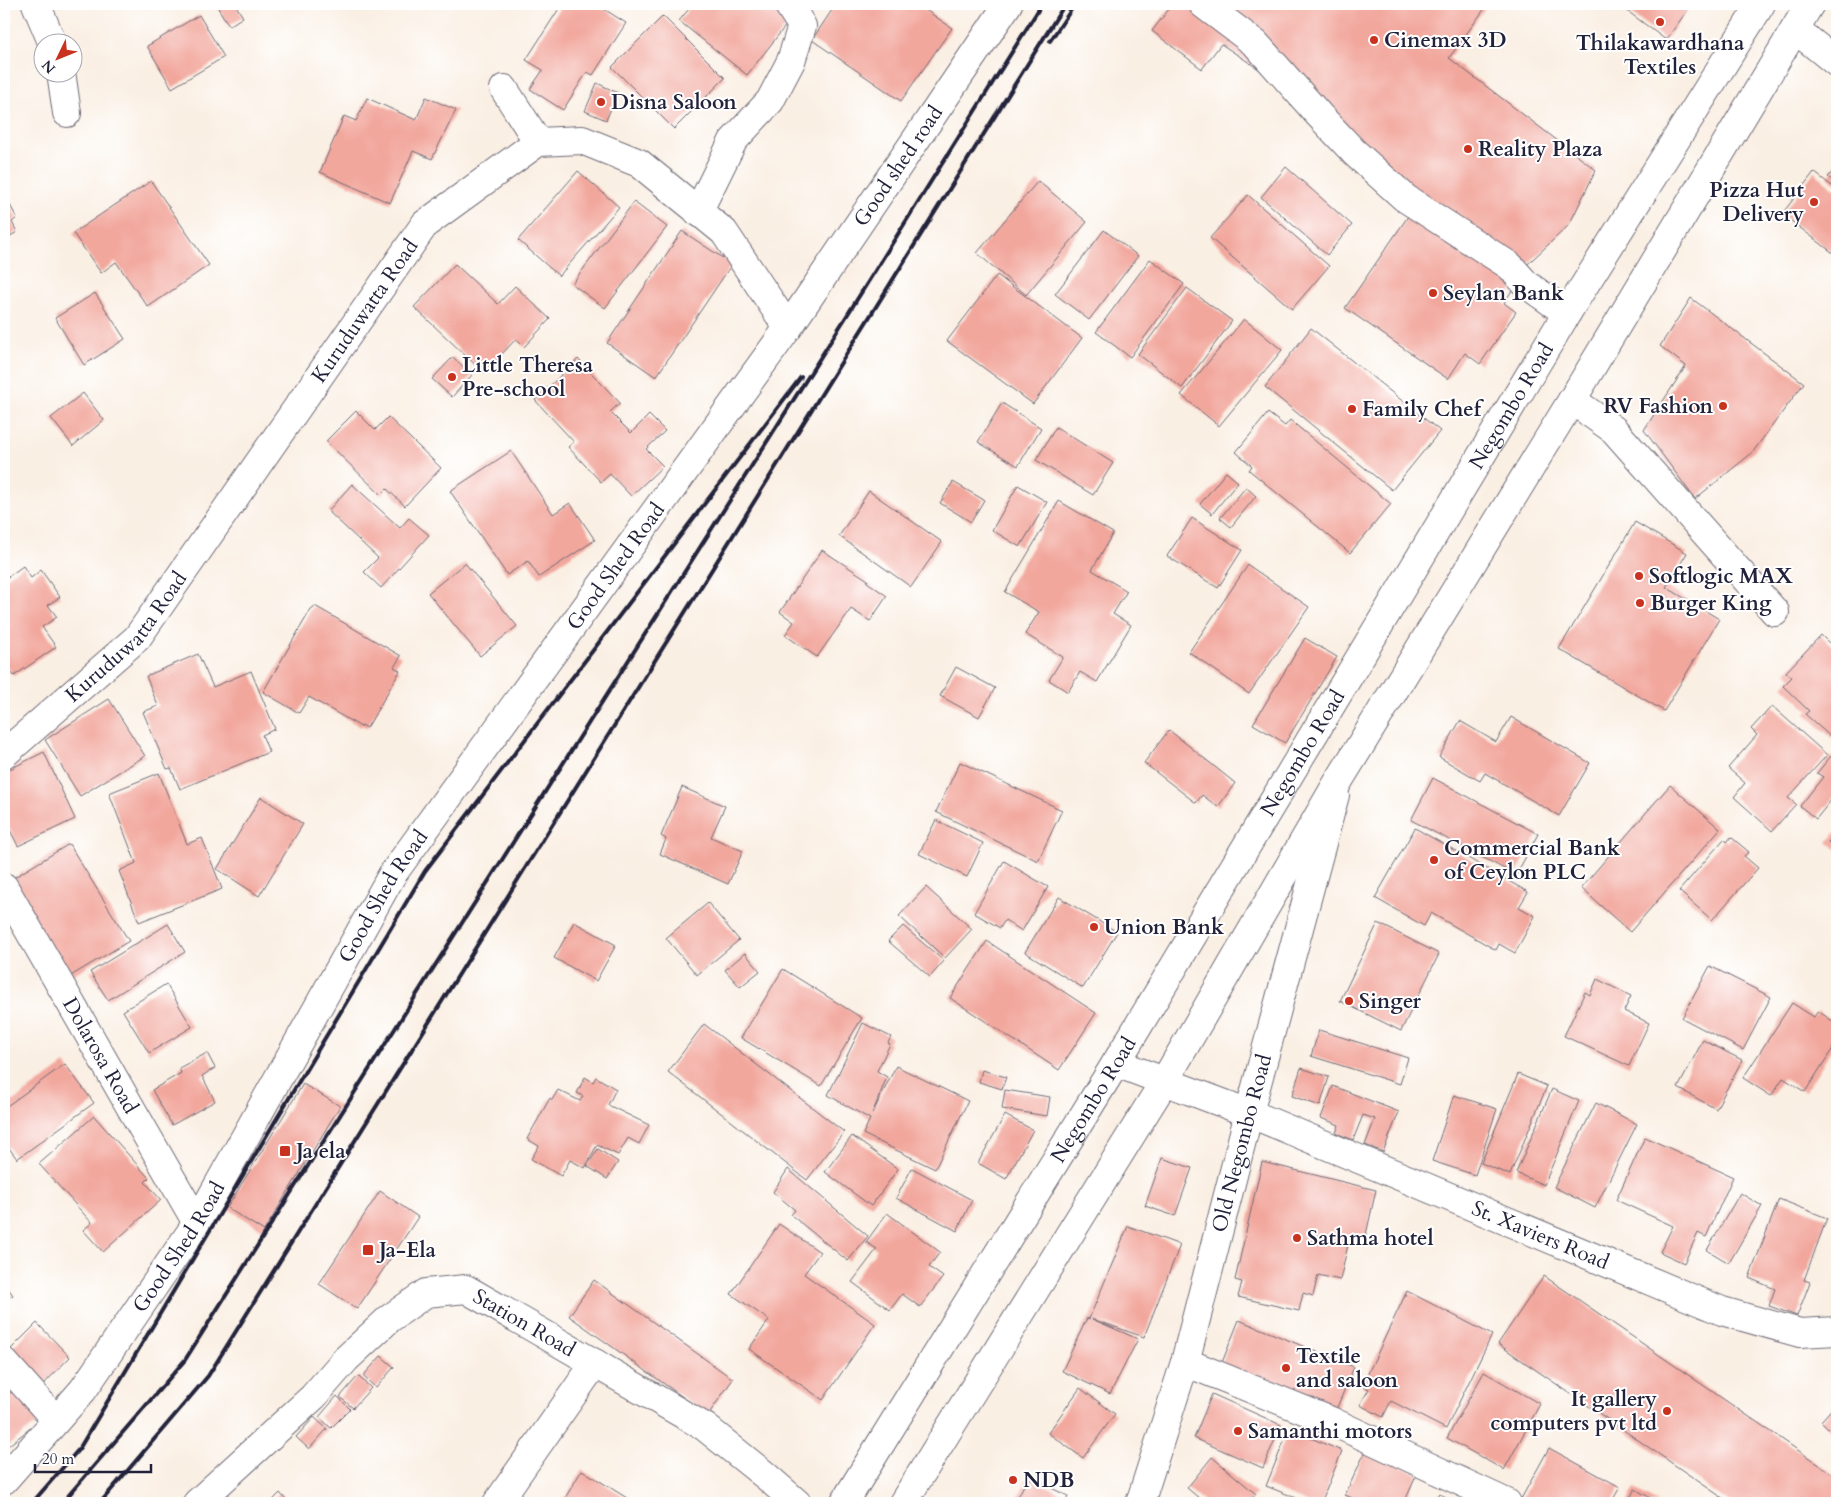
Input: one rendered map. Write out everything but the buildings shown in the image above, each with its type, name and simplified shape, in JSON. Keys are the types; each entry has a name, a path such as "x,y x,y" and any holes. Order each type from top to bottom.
{"main road":[{"path":"36,4 48,32"},
{"path":"698,212 733,142 770,101 792,61 802,26 788,4"},
{"name":"Good shed road","path":"788,328 1008,4"},
{"path":"1203,4 1256,44 1354,152 1405,198 1510,266 1526,284 1567,313"},
{"name":"Negombo Road","path":"844,1503 1116,1063 1567,313 1761,4"},
{"path":"903,1503 1164,1082 1338,782 1572,400 1810,4"},
{"path":"1794,29 1837,63"},
{"path":"62,82 67,113"},
{"path":"504,89 538,142 582,140 639,163 724,232 788,328"},
{"name":"Kuruduwatta Road","path":"4,754 137,638 425,224 538,142"},
{"name":"Good Shed Road","path":"4,1480 83,1390 197,1224 392,875 788,328"},
{"path":"1572,400 1614,430 1775,612"},
{"name":"Old Negombo Road","path":"1140,1503 1185,1362 1249,1113 1338,782"},
{"name":"Dolarosa Road","path":"4,887 197,1224"},
{"name":"St. Xaviers Road","path":"1116,1063 1249,1113 1722,1311 1800,1333 1837,1331"},
{"name":"Station Road","path":"197,1503 313,1397 346,1360 389,1319 426,1293 466,1289 705,1427 797,1503"},
{"path":"4,1362 56,1420"},
{"path":"1185,1362 1331,1421 1507,1503"},
{"path":"497,1503 595,1364"}],"railway":[{"path":"62,1503 185,1360 846,317 1042,4"},
{"path":"100,1503 208,1376 1065,4"},
{"path":"1050,41 1075,4"},
{"path":"32,1503 79,1449 425,871 801,377"}],"place":[{"name":"Thilakawardhana Textiles","path":"1660,22"},
{"name":"Cinemax 3D","path":"1374,40"},
{"name":"Disna Saloon","path":"601,102"},
{"name":"Reality Plaza","path":"1468,149"},
{"name":"Pizza Hut Delivery","path":"1814,202"},
{"name":"Seylan Bank","path":"1433,293"},
{"name":"Little Theresa Pre-school","path":"452,377"},
{"name":"RV Fashion","path":"1723,406"},
{"name":"Family Chef","path":"1352,409"},
{"name":"Softlogic MAX","path":"1639,576"},
{"name":"Burger King","path":"1640,603"},
{"name":"Commercial Bank of Ceylon PLC","path":"1434,860"},
{"name":"Union Bank","path":"1094,927"},
{"name":"Singer","path":"1349,1001"},
{"name":"Ja ela","path":"285,1151"},
{"name":"Sathma hotel","path":"1297,1238"},
{"name":"Ja-Ela","path":"368,1250"},
{"name":"Textile and saloon","path":"1286,1368"},
{"name":"It gallery computers pvt ltd","path":"1667,1411"},
{"name":"Samanthi motors","path":"1238,1431"},
{"name":"NDB","path":"1013,1480"}]}
